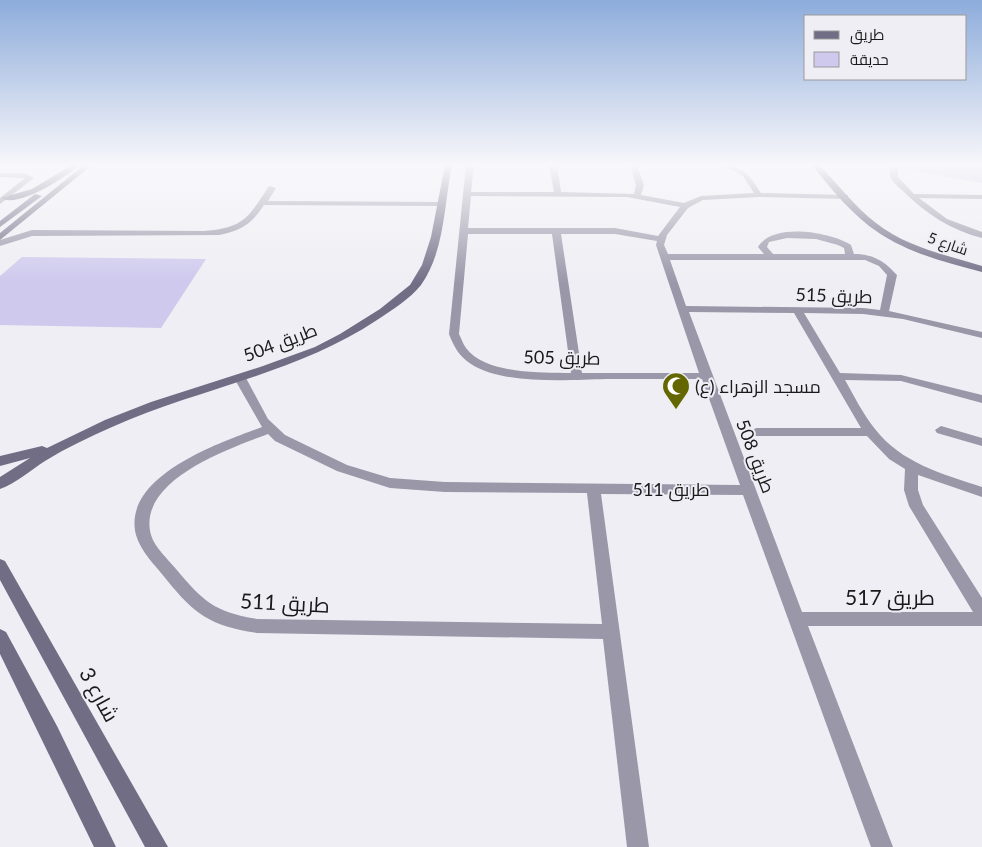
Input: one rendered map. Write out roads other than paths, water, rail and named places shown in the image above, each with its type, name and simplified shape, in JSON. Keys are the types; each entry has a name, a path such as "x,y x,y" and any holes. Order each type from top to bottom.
{"street":[{"path":"0,225 29,205"},
{"path":"0,237 39,205"},
{"path":"0,243 14,237 32,233 232,232 247,224 261,205"},
{"name":"طريق 504","path":"0,484 43,455 66,443 180,396 240,378 319,349 357,329 395,303 419,280 430,257 441,205"},
{"name":"طريق 505","path":"466,205 454,334 456,344 463,353 474,361 511,374 545,377 706,376"},
{"path":"464,231 615,231 661,240 685,206 678,205"},
{"name":"شارع 5","path":"854,205 882,232 927,252 982,269"},
{"path":"924,205 940,219 963,230 982,235"},
{"path":"23,219 21,229 32,233"},
{"path":"556,231 577,376"},
{"path":"771,257 762,247 763,242 768,238 806,236 830,238 844,243 849,249 850,256"},
{"name":"طريق 508","path":"661,240 660,245 706,376 882,847"},
{"path":"664,257 850,256 872,259 890,271 893,278 884,313"},
{"name":"طريق 515","path":"682,309 864,311 884,313 982,335"},
{"path":"797,310 870,432 882,448 912,468 982,492"},
{"path":"836,376 901,378 982,399"},
{"name":"طريق 511","path":"240,378 257,413 269,429 294,446 342,468 390,482 445,487 749,490"},
{"name":"طريق 511","path":"269,429 190,463 159,486 145,508 142,530 146,543 190,599 202,610 227,621 257,626 611,632"},
{"path":"941,430 982,442"},
{"path":"756,432 870,432"},
{"name":"طريق 504","path":"0,462 66,443"},
{"path":"912,468 911,490 916,506 982,612"},
{"path":"593,488 638,847"},
{"name":"شارع 3","path":"0,565 157,847"},
{"name":"طريق 517","path":"798,619 982,619"},
{"path":"0,637 50,733 105,847"}],"place":[{"name":"مسجد الزهراء (ع)","path":"676,410"}]}
